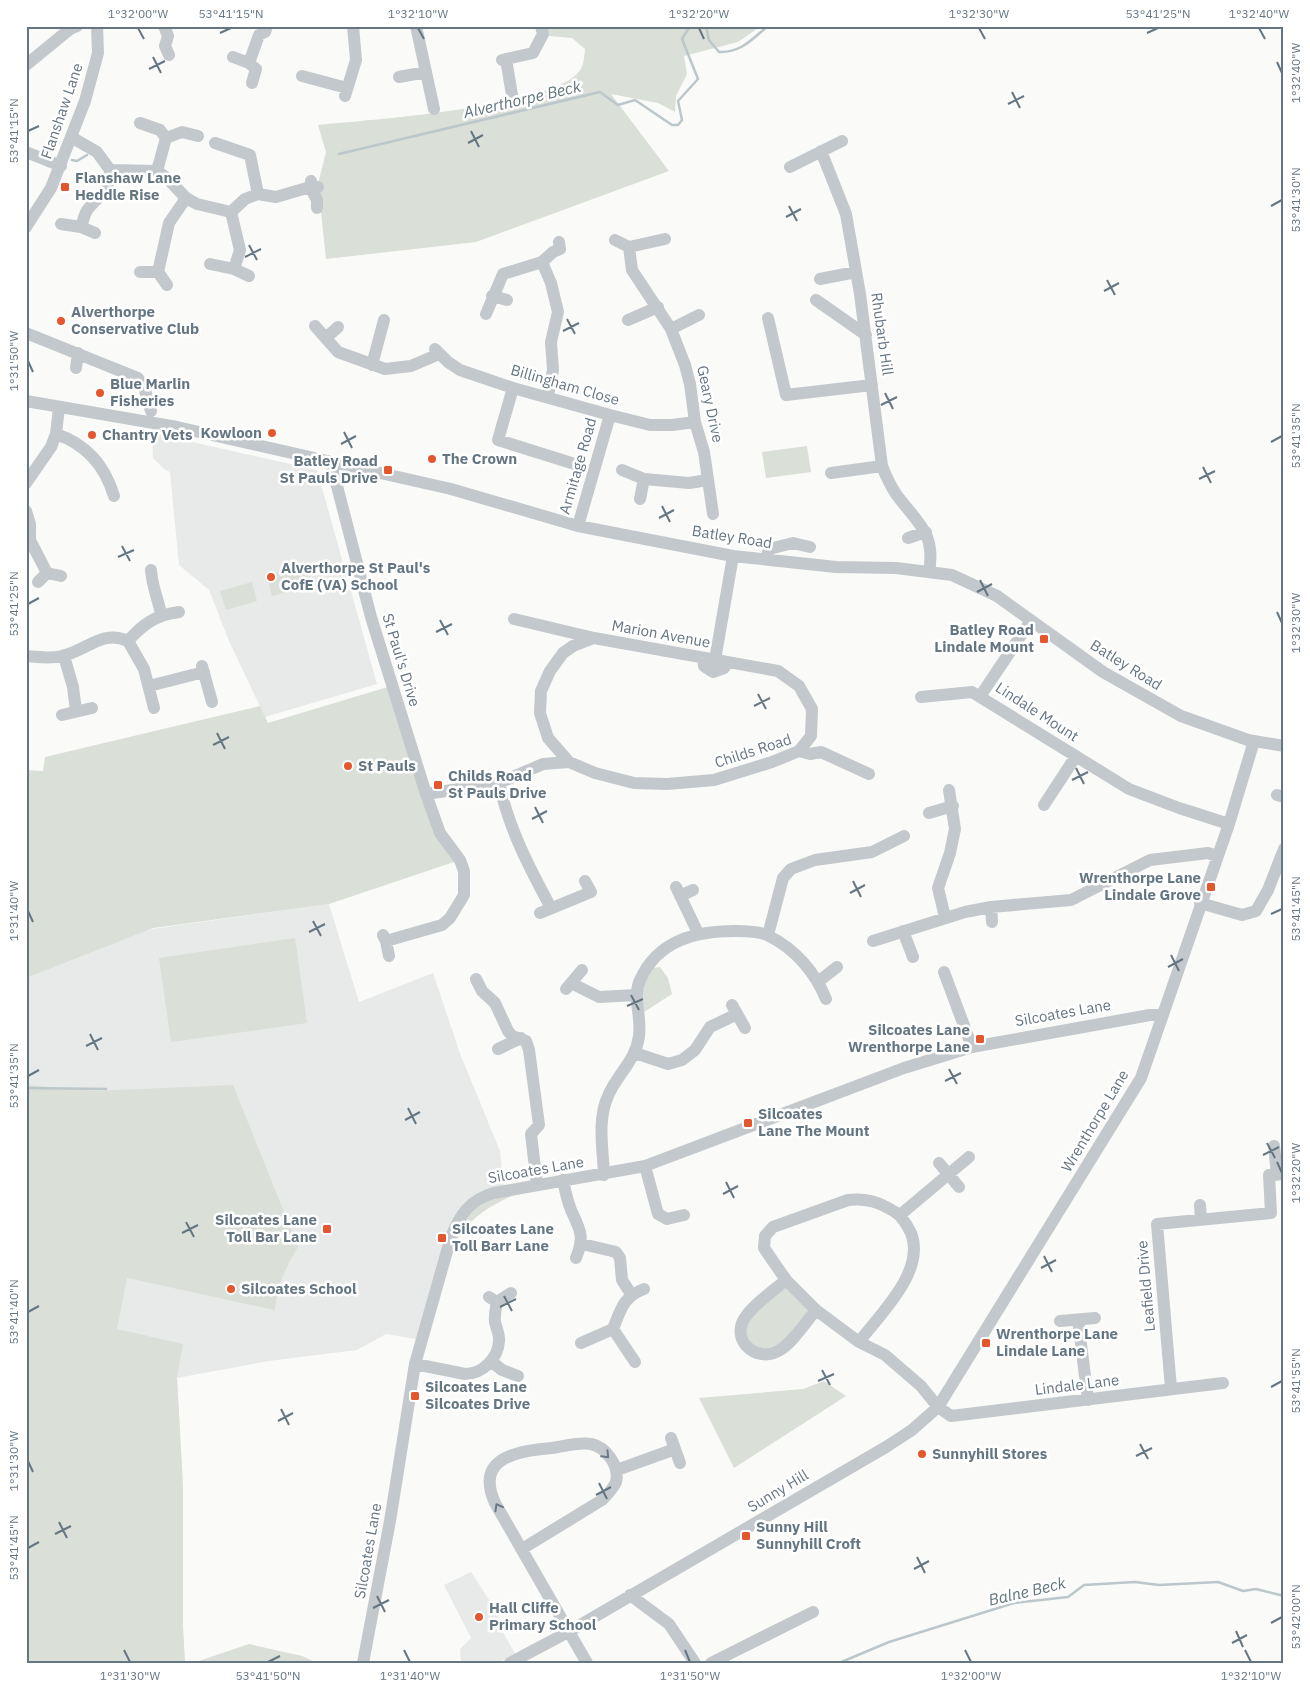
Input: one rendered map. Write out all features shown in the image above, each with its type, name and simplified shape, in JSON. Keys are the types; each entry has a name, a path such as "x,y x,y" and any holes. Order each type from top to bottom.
{"street":[{"path":"26,65 77,26"},
{"name":"Flanshaw Lane","path":"26,227 39,209 61,166 94,77 98,53 97,26"},
{"path":"163,49 168,36 164,26"},
{"path":"250,63 259,35 265,32 267,26"},
{"path":"309,82 346,92 356,60 353,26"},
{"path":"416,26 434,109"},
{"path":"512,95 504,60 533,53 543,34 541,26"},
{"path":"232,57 250,63 256,69 252,83"},
{"path":"399,77 426,72"},
{"path":"140,123 160,130 166,138"},
{"path":"166,138 182,132 198,136"},
{"path":"71,137 97,152 110,170 109,186 104,196 87,210 81,228"},
{"path":"157,171 166,138"},
{"path":"790,167 842,141"},
{"path":"215,143 253,151 258,194"},
{"name":"Rhubarb Hill","path":"821,151 846,214 866,335 882,466 892,487 926,532 931,546 929,572"},
{"path":"26,152 61,166"},
{"path":"110,170 157,171 167,178 186,198 197,204 231,212"},
{"path":"231,212 245,199 258,194 276,197 313,185 317,208"},
{"path":"167,286 158,272 169,223 186,198"},
{"path":"231,212 240,250 234,270"},
{"path":"60,224 95,233"},
{"path":"615,240 629,247 665,239"},
{"path":"486,314 492,296 503,274 542,262 553,252 560,249 559,242"},
{"name":"Geary Drive","path":"629,247 632,270 640,285 658,307 671,329 690,384 694,422 704,452 713,514"},
{"path":"542,262 551,283 558,312 550,342 553,370 548,396"},
{"path":"210,264 249,276"},
{"path":"140,272 158,272"},
{"path":"820,279 856,272"},
{"path":"492,296 507,300"},
{"path":"816,300 866,335"},
{"path":"628,320 658,307"},
{"path":"671,329 699,315"},
{"path":"768,318 786,395 872,385"},
{"path":"315,326 338,352 372,365 384,320"},
{"path":"326,338 338,327"},
{"path":"26,333 138,378 144,387 150,411"},
{"name":"Billingham Close","path":"372,365 397,369 411,366 437,351 460,370 513,388 548,396 610,415 650,425 694,422"},
{"path":"76,368 78,353"},
{"path":"513,388 498,440 581,466"},
{"name":"Batley Road","path":"26,401 169,425 451,489 578,526 733,556 836,567 952,575 997,596 1030,622 1103,672 1181,716 1254,741 1284,746"},
{"path":"26,483 29,469 51,447 56,434 59,407"},
{"name":"Armitage Road","path":"578,526 610,415"},
{"path":"56,434 68,438 89,452 109,479 114,496"},
{"name":"St Paul's Drive","path":"331,463 371,617 426,794 440,833 462,866 466,883 464,895 450,918 442,925 384,937 389,956"},
{"path":"832,473 882,466"},
{"path":"622,470 644,479 689,483 708,480"},
{"path":"640,499 644,479"},
{"path":"26,511 29,517 30,540 42,578 61,576"},
{"path":"908,538 926,532"},
{"path":"766,559 769,549 793,543 810,547"},
{"path":"733,556 709,659 704,666 714,672 724,668 728,662 778,671 799,686 812,709 811,736 821,752"},
{"path":"151,570 152,585 158,598 161,614"},
{"path":"128,641 146,623 161,614 179,612"},
{"path":"514,619 572,640"},
{"name":"Lindale Mount","path":"981,696 1030,622"},
{"path":"26,656 64,656 95,640 119,637 128,641 138,656 149,686 154,708"},
{"name":"Marion Avenue","path":"569,762 548,738 540,714 541,692 550,671 572,640 594,638 709,659"},
{"path":"64,656 73,687 76,712"},
{"path":"149,686 203,668 212,702"},
{"name":"Lindale Mount","path":"919,697 972,692 1129,789 1229,824"},
{"path":"62,715 92,708"},
{"path":"799,751 811,736"},
{"name":"Marion Avenue","path":"543,764 548,738"},
{"name":"Wrenthorpe Lane","path":"938,1407 1141,1078 1161,1015 1229,824 1254,741"},
{"name":"Childs Road","path":"499,783 543,764 569,762 595,773 634,783 667,784 714,780 772,762 799,751 810,754 821,752 869,774"},
{"name":"Lindale Mount","path":"1042,807 1076,756"},
{"path":"426,794 499,783 506,814 545,910 591,892 585,881"},
{"path":"945,917 938,888 954,838 953,806 949,790"},
{"path":"929,813 953,806"},
{"path":"768,935 783,878 791,869 800,864 830,857 853,856 870,847 900,836"},
{"path":"1200,903 1240,915 1253,912 1260,907 1284,849"},
{"path":"874,941 945,917 991,907 1071,900 1150,860 1200,854 1217,856"},
{"path":"693,890 678,892 698,933"},
{"path":"991,907 992,922"},
{"path":"604,1175 602,1112 608,1095 635,1053 639,1035 636,995 640,980 656,957 667,946 698,933 739,931 768,935 807,966 819,981 826,999"},
{"path":"903,931 912,957"},
{"path":"819,981 837,967"},
{"path":"582,970 569,986 599,997 636,995"},
{"path":"944,972 972,1047"},
{"path":"476,979 482,991 496,1003 512,1036 525,1038"},
{"path":"635,1053 668,1064 682,1060 695,1050 710,1027 735,1010 746,1028"},
{"name":"Silcoates Lane","path":"363,1663 390,1521 415,1364 451,1237 464,1210 484,1195 563,1180 604,1175 645,1166 904,1068 972,1047 1150,1015 1161,1015"},
{"path":"498,1049 525,1038"},
{"path":"525,1038 533,1061 539,1125 531,1134 538,1185"},
{"name":"Leafield Drive","path":"1171,1388 1157,1224 1271,1213 1269,1175 1280,1175 1274,1146"},
{"path":"900,1215 970,1157"},
{"path":"939,1163 959,1187"},
{"path":"645,1166 658,1214 667,1219 684,1215"},
{"path":"563,1180 567,1200 580,1227 582,1244 576,1258"},
{"path":"860,1342 903,1285 914,1262 913,1238 900,1215 871,1200 860,1198 848,1200 772,1227 765,1236 764,1248 786,1280 816,1310 860,1342 885,1355 921,1386 938,1407"},
{"path":"1200,1204 1201,1220"},
{"path":"582,1244 616,1252 620,1258 622,1280 631,1294"},
{"path":"786,1280 747,1314 740,1332 747,1348 755,1353 762,1354 771,1354 780,1350 816,1310"},
{"path":"581,1343 614,1329 623,1305 631,1294 644,1289"},
{"path":"415,1364 472,1374 491,1361 500,1341 493,1299 511,1293"},
{"path":"1060,1321 1095,1318"},
{"path":"1078,1320 1088,1400"},
{"path":"614,1329 635,1362"},
{"path":"491,1361 502,1370 518,1376"},
{"name":"Lindale Lane","path":"938,1407 951,1416 1223,1383"},
{"name":"Sunny Hill","path":"630,1595 886,1447 912,1430 938,1407"},
{"path":"617,1470 673,1444 680,1462"},
{"path":"522,1549 602,1500 616,1483 617,1470 608,1456 592,1445 522,1451 503,1459 496,1466 492,1474 491,1494 522,1549 570,1631 587,1663"},
{"path":"510,1663 533,1658 570,1631 630,1595 669,1624 695,1663"},
{"path":"711,1663 813,1612"}],"shaded area":[{"path":"547,26 761,26 738,42 684,56 687,74 676,96 675,112 658,103 611,94 669,171 476,242 326,259 318,184 326,152 318,125 414,116 494,104 529,96 558,86 577,74 583,62 585,49 572,38 549,36"},
{"name":"Alverthorpe St Paul's CofE (VA) School","path":"152,433 317,470 377,684 265,717 229,641 209,590 179,565 170,472 153,458"},
{"path":"807,446 811,472 766,478 762,452"},
{"path":"307,565 312,585 272,596 267,576"},
{"path":"252,582 257,601 226,610 220,591"},
{"path":"391,686 426,794 460,860 329,904 153,928 26,978 26,770 43,771 45,757 260,706 268,723"},
{"name":"Silcoates School","path":"329,904 359,1002 433,973 461,1056 500,1151 504,1191 464,1210 421,1340 386,1334 357,1350 269,1361 177,1378 183,1487 183,1628 185,1663 26,1663 26,953 152,929"},
{"path":"295,938 307,1023 171,1042 159,958"},
{"path":"660,967 668,978 672,994 644,1012 642,994 645,984 653,968"},
{"path":"26,1085 96,1091 233,1085 298,1247 282,1277 275,1310 127,1278 117,1329 183,1344 177,1378 183,1487 183,1628 185,1663 26,1663"},
{"path":"514,1195 474,1219 456,1242 457,1235 463,1224 474,1210 490,1200"},
{"path":"786,1280 816,1310 780,1350 747,1348 742,1322"},
{"path":"824,1381 846,1396 734,1468 699,1398 803,1389"},
{"name":"Hall Cliffe Primary School","path":"471,1572 499,1615 496,1620 516,1655 496,1663 461,1663 460,1649 471,1638 444,1585"},
{"path":"249,1644 302,1656 317,1663 193,1663"}],"waterway":[{"name":"Alverthorpe Beck","path":"339,154 600,92 618,105 635,100 672,125 678,125 682,120 678,101 698,79 682,39 690,26"},
{"name":"Alverthorpe Beck","path":"706,26 709,40 719,52 740,48 768,26"},
{"name":"Alverthorpe Beck","path":"72,160 77,161 87,155"},
{"path":"26,1088 106,1089"},
{"name":"Balne Beck","path":"839,1663 889,1642 1014,1603 1068,1597 1084,1585 1135,1582 1159,1585 1218,1582 1243,1591 1256,1589 1284,1596"}],"place":[{"name":"Flanshaw Lane Heddle Rise","path":"65,187"},
{"name":"Alverthorpe Conservative Club","path":"61,321"},
{"name":"Blue Marlin Fisheries","path":"100,393"},
{"name":"Kowloon","path":"272,433"},
{"name":"Chantry Vets","path":"92,435"},
{"name":"The Crown","path":"432,459"},
{"name":"Batley Road St Pauls Drive","path":"388,470"},
{"name":"Alverthorpe St Paul's CofE (VA) School","path":"271,577"},
{"name":"Batley Road Lindale Mount","path":"1044,639"},
{"name":"St Pauls","path":"348,766"},
{"name":"Childs Road St Pauls Drive","path":"438,785"},
{"name":"Wrenthorpe Lane Lindale Grove","path":"1211,887"},
{"name":"Silcoates Lane Wrenthorpe Lane","path":"980,1039"},
{"name":"Silcoates Lane The Mount","path":"748,1123"},
{"name":"Silcoates Lane Toll Bar Lane","path":"327,1229"},
{"name":"Silcoates Lane Toll Barr Lane","path":"442,1238"},
{"name":"Silcoates School","path":"231,1289"},
{"name":"Wrenthorpe Lane Lindale Lane","path":"986,1343"},
{"name":"Silcoates Lane Silcoates Drive","path":"415,1396"},
{"name":"Sunnyhill Stores","path":"922,1454"},
{"name":"Sunny Hill Sunnyhill Croft","path":"746,1536"},
{"name":"Hall Cliffe Primary School","path":"479,1617"}]}
